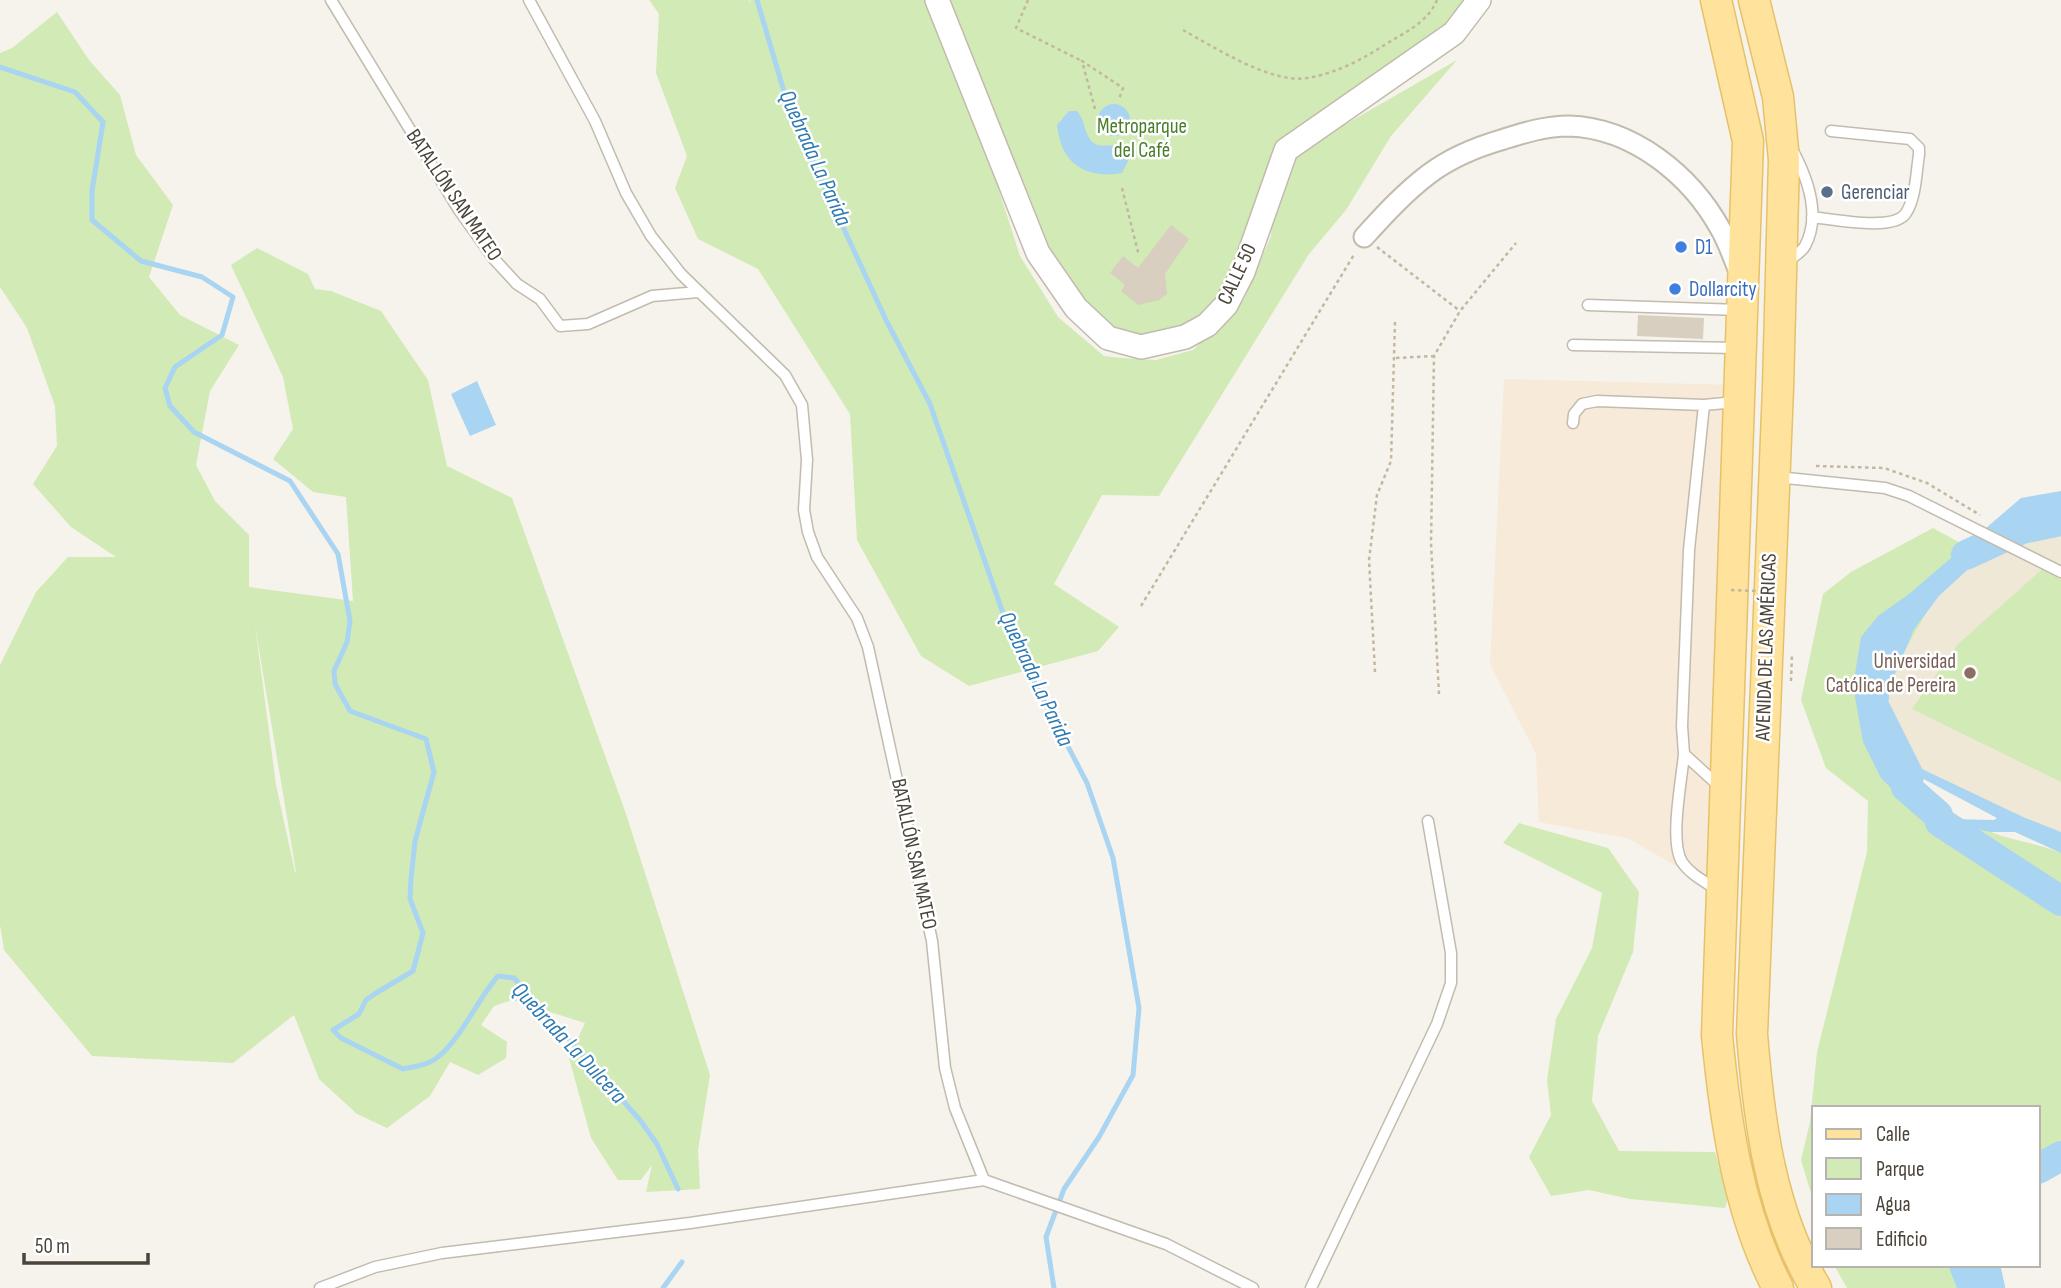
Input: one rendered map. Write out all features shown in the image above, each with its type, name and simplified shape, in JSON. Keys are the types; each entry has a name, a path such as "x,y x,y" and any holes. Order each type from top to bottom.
{"main road":[{"name":"AVENIDA DE LAS AMÉRICAS","path":"1716,0 1748,141 1733,224 1741,279 1740,348 1717,1035 1722,1092 1740,1177 1778,1288"},
{"name":"AVENIDA DE LAS AMÉRICAS","path":"1754,0 1783,131 1774,477 1752,1034 1764,1140 1782,1215 1804,1268 1816,1288"}],"street":[{"name":"CALLE 50","path":"937,0 1038,253 1076,308 1108,338 1141,347 1185,337 1207,325 1226,305 1243,272 1286,150 1454,33 1479,0"},
{"path":"1364,237 1431,172 1482,145 1536,129 1569,126 1600,131 1634,143 1665,163 1697,196 1733,224"}],"lane":[{"name":"BATALLÓN SAN MATEO","path":"331,0 459,210 494,259 517,284 540,299 560,326 588,324 652,296 698,292"},
{"name":"BATALLÓN SAN MATEO","path":"529,0 595,121 638,215 665,256 698,292 785,375 802,405 807,460 805,521 817,557 850,605 868,647 932,941 945,1068 955,1108 984,1180"},
{"path":"1780,268 1805,247 1812,217 1808,180 1783,131"},
{"path":"1812,217 1890,224 1905,216 1911,202 1919,148 1910,139 1831,131"},
{"path":"1588,305 1665,313 1740,310"},
{"path":"1573,345 1663,342 1740,348"},
{"path":"1573,423 1574,414 1582,404 1597,401 1704,405 1737,402"},
{"path":"1704,405 1689,550 1682,726 1684,754 1676,844 1681,860 1693,874 1722,892"},
{"path":"1774,477 1885,488 1933,506 2061,572"},
{"path":"1684,754 1726,793"},
{"path":"1311,1288 1437,1024 1451,984 1451,953 1428,821"},
{"path":"320,1288 375,1267 442,1253 690,1223 984,1180 1166,1244 1253,1288"}],"path":[{"path":"1028,0 1016,28 1082,61 1123,88 1119,99"},
{"path":"1183,30 1267,72 1305,79 1345,67 1376,51 1429,17 1437,0"},
{"path":"1082,61 1095,109"},
{"path":"1122,188 1139,256"},
{"path":"1141,606 1364,237 1460,311"},
{"path":"1439,694 1431,543 1434,356 1460,311 1516,243"},
{"path":"1375,672 1369,560 1377,495 1391,461 1395,322"},
{"path":"1396,358 1434,356"},
{"path":"1813,466 1884,468 1927,483 1979,515"},
{"path":"1731,590 1780,592"}],"shaded area":[{"path":"1504,379 1737,385 1722,892 1627,838 1539,822 1536,754 1490,664"},
{"name":"Universidad Católica de Pereira","path":"2024,518 2061,520 2061,832 2023,818 1901,759 1873,704 1909,636 1939,596"}],"green space":[{"path":"649,0 749,0 750,3 750,0 930,0 980,131 1020,256 1058,317 1104,356 1122,358 1156,360 1193,350 1224,322 1244,299 1271,236 1273,202 1301,150 1457,60 1391,136 1346,210 1309,254 1159,496 1102,495 1054,584 1119,627 1098,651 969,686 921,656 857,540 850,414 758,269 698,239 675,188 687,156 656,73 659,14"},
{"name":"Metroparque del Café","path":"937,0 1479,0 1286,150 1243,272 1185,337 1108,338 1038,253"},
{"path":"57,12 89,60 120,95 136,155 173,205 149,277 180,315 239,345 210,391 196,465 215,501 249,535 249,587 353,601 346,497 313,492 273,459 293,429 283,377 231,265 257,248 308,274 315,289 331,291 381,311 428,380 447,466 512,498 625,811 710,1075 698,1150 700,1189 646,1192 652,1165 641,1180 618,1180 591,1138 569,1058 585,1023 512,1000 494,1006 481,1025 507,1042 506,1058 478,1075 450,1062 430,1096 387,1128 357,1114 319,1079 294,1015 233,1063 92,1056 4,950 0,925 0,665 36,592 68,557 116,557 71,527 33,484 57,446 55,406 27,328 0,287 0,53 12,48","holes":["255,625 296,872 276,785"]},
{"path":"1933,528 1964,545 1861,729 1867,745 1879,761 1913,790 1989,831 2061,853 2061,1153 2040,1165 2040,1106 1812,1106 1812,1196 1801,1160 1810,1122 1817,1052 1867,852 1868,801 1826,768 1801,700 1823,594 1851,572"},
{"path":"2047,565 2061,579 2061,782 1912,709 1958,644"},
{"path":"1519,823 1608,848 1639,892 1633,952 1598,1036 1592,1101 1619,1151 1715,1152 1728,1198 1725,1208 1630,1199 1589,1190 1551,1196 1529,1157 1551,1115 1547,1080 1556,1019 1592,948 1602,893 1503,843"},
{"path":"1835,1267 1950,1267 1959,1288 1847,1288"}],"water":[{"path":"1114,104 1125,109 1130,120 1125,131 1114,136 1103,131 1098,120 1103,109"},
{"path":"1069,111 1077,111 1093,143 1101,146 1121,146 1129,159 1122,173 1096,173 1077,166 1069,158 1059,138 1057,125"},
{"path":"477,381 496,425 470,436 451,394"},
{"path":"2061,491 2061,520 2024,518 1939,596 1909,636 1889,652 1876,680 1873,704 1901,759 2023,817 2061,832 2061,853 2015,832 1991,832 1940,822 1908,805 1881,778 1863,742 1853,686 1861,637 1878,616 1909,594 2021,498","holes":["1918,776 1997,818 1949,819 1915,798 1906,788 1905,777"]},
{"path":"2061,1156 2061,1172 2040,1183 2040,1168"},
{"path":"1949,1267 1986,1267 1993,1288 1957,1288"}],"building":[{"path":"1171,225 1189,239 1165,274 1167,294 1159,300 1138,305 1121,291 1125,285 1110,273 1123,256 1138,268"},
{"path":"1638,315 1704,318 1703,339 1637,336"}],"waterway":[{"name":"Quebrada La Parida","path":"757,0 785,95 887,322 930,404 1012,639 1087,783 1113,858 1139,1008 1133,1075 1099,1137 1064,1189 1046,1237 1054,1288"},
{"name":"Quebrada La Dulcera","path":"0,67 75,92 103,122 92,191 92,220 141,261 202,277 233,297 222,335 175,367 165,388 170,406 194,432 290,481 338,554 350,621 347,642 334,671 335,684 350,711 426,739 434,772 415,841 410,899 423,933 413,971 366,1000 359,1014 333,1030 341,1038 403,1069 424,1064 440,1056 449,1047 498,976 514,978 640,1120 657,1144 678,1189"},
{"path":"1966,555 2022,529 2061,521"},
{"path":"1898,629 1876,680 1873,704 1909,776 1906,787 1938,815 1940,822 2061,901"},
{"path":"2040,1168 2061,1156"},
{"name":"Quebrada La Dulcera","path":"663,1288 682,1262"},
{"path":"1985,1267 1990,1288"}],"place":[{"name":"Gerenciar","path":"1827,192"},
{"name":"D1","path":"1681,247"},
{"name":"Dollarcity","path":"1675,289"},
{"name":"Universidad Católica de Pereira","path":"1970,673"}]}
